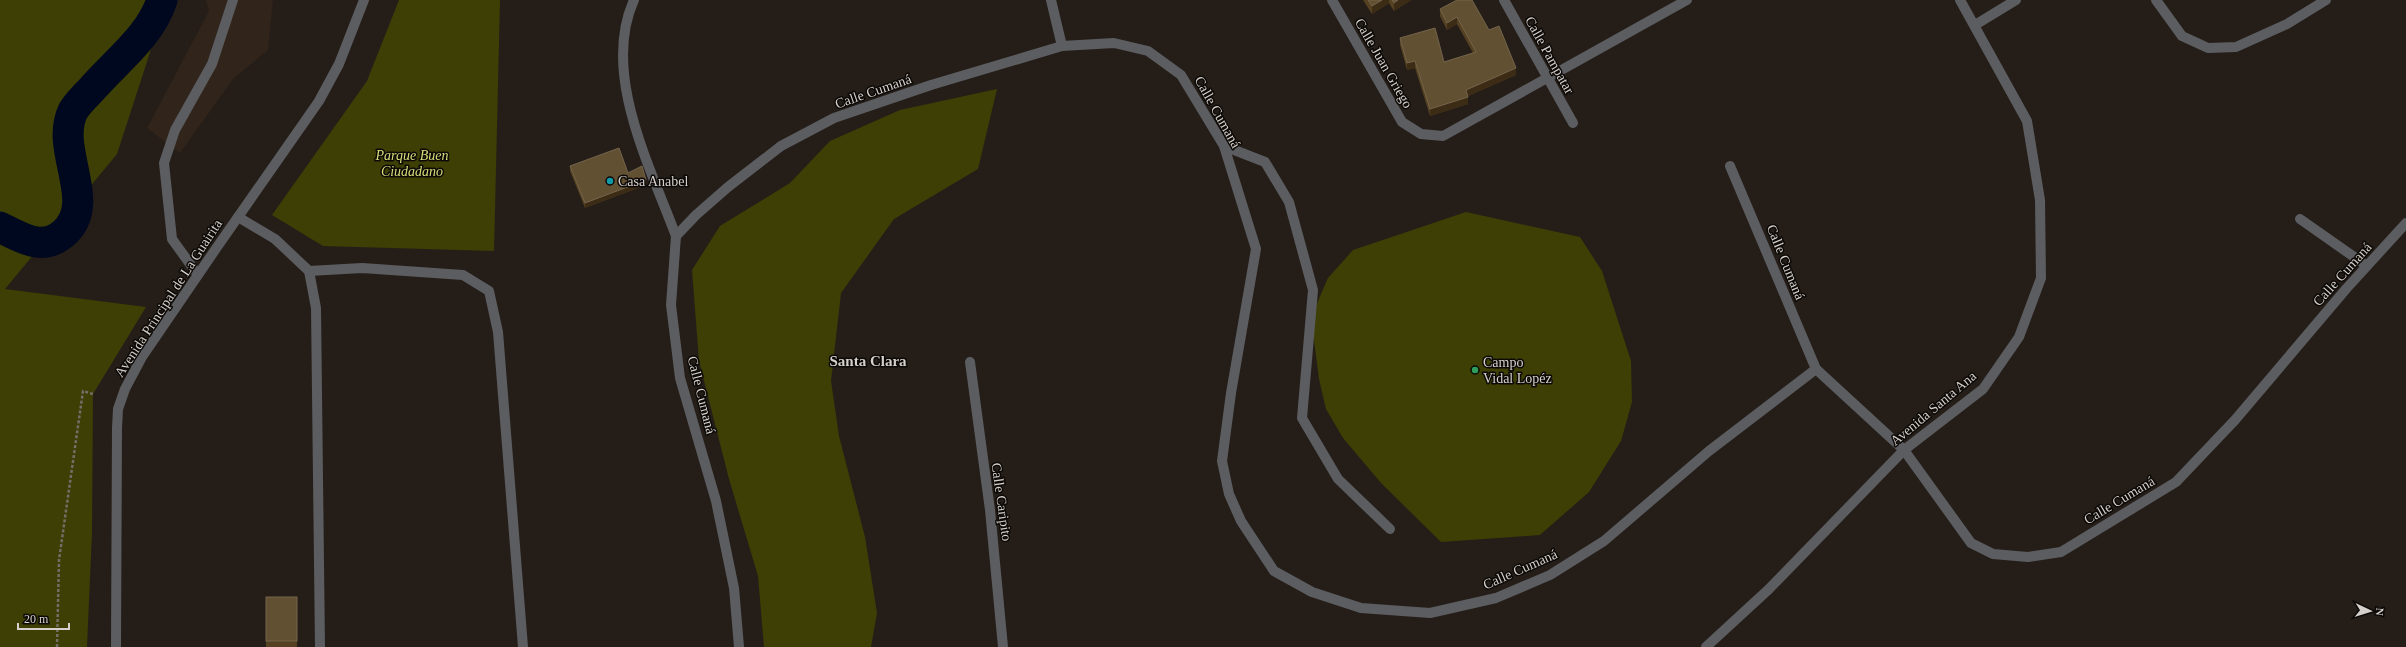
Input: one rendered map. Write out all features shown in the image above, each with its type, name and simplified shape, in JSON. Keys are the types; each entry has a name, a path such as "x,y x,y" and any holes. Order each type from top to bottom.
{"street":[{"path":"198,275 172,239 164,163 176,130 212,64 233,0"},
{"name":"Avenida Principal de La Guairita","path":"116,647 118,409 125,389 142,357 319,101 338,64 364,0"},
{"path":"634,0 626,18 622,58 629,108 676,236"},
{"path":"1051,0 1062,46"},
{"name":"Calle Juan Griego","path":"1332,0 1402,122 1421,134 1443,136 1687,0"},
{"name":"Calle Pampatar","path":"1504,0 1546,78 1573,123"},
{"name":"Avenida Santa Ana","path":"1706,647 1769,589 1904,450 1983,388 2019,337 2041,278 2040,200 2027,121 1976,25 1960,0"},
{"path":"1976,25 2016,0"},
{"path":"2156,0 2182,36 2208,48 2236,47 2287,24 2326,0"},
{"name":"Calle Cumaná","path":"739,647 734,588 716,501 680,378 671,305 676,236 696,215 728,186 781,146 834,118 932,85 1062,46 1114,43 1148,51 1181,75 1224,146 1256,249 1231,392 1222,461 1229,494 1241,522 1274,571 1312,592 1362,608 1430,613 1496,598 1550,575 1604,541 1709,451 1816,369"},
{"path":"1224,146 1265,162 1289,202 1313,290 1302,418 1338,479 1390,529"},
{"name":"Calle Cumaná","path":"1730,166 1816,369 1904,450 1971,543 1993,554 2028,557 2061,552 2176,482 2235,420 2366,266 2406,224"},
{"path":"238,217 275,239 309,271 316,308 320,647"},
{"path":"2300,219 2366,266"},
{"path":"309,271 362,268 463,275 489,291 498,332 523,647"},
{"name":"Calle Caripito","path":"970,362 990,510 1003,647"}],"path":[{"path":"57,647 59,560 82,391 93,394"}],"shaded area":[{"path":"206,0 273,0 268,50 233,79 180,153 147,128 209,11"}],"green space":[{"path":"0,0 167,0 117,154 5,289 146,307 93,394 92,532 87,647 0,647"},
{"name":"Parque Buen Ciudadano","path":"399,0 500,0 494,251 323,246 272,215 367,81"},
{"path":"997,89 978,169 894,219 841,293 831,381 839,436 865,537 877,613 871,647 764,647 758,576 729,479 699,361 692,270 720,226 790,183 830,141 900,110"},
{"name":"Campo Vidal Lopéz","path":"1466,212 1580,237 1602,271 1631,361 1632,402 1621,441 1589,492 1540,535 1441,542 1381,483 1343,438 1326,409 1319,379 1311,317 1328,278 1353,250"}],"building":[{"path":"1368,0 1382,0 1372,6"},
{"path":"1457,0 1472,0 1489,30 1499,26 1516,68 1466,90 1468,97 1430,109 1415,61 1407,63 1400,38 1435,28 1444,62 1476,52 1457,17 1447,23 1440,9"},
{"name":"Casa Anabel","path":"619,148 628,173 642,166 646,180 585,203 570,166"},
{"path":"266,597 297,597 297,641 266,641"}],"waterway":[{"path":"0,227 24,239 48,242 56,239 64,233 74,220 78,206 77,191 68,142 69,126 73,111 81,100 141,37 157,13 162,0"}],"place":[{"name":"Casa Anabel","path":"610,181"},
{"name":"Campo Vidal Lopéz","path":"1475,370"}],"district":[{"name":"Santa Clara","path":"868,361"}]}
